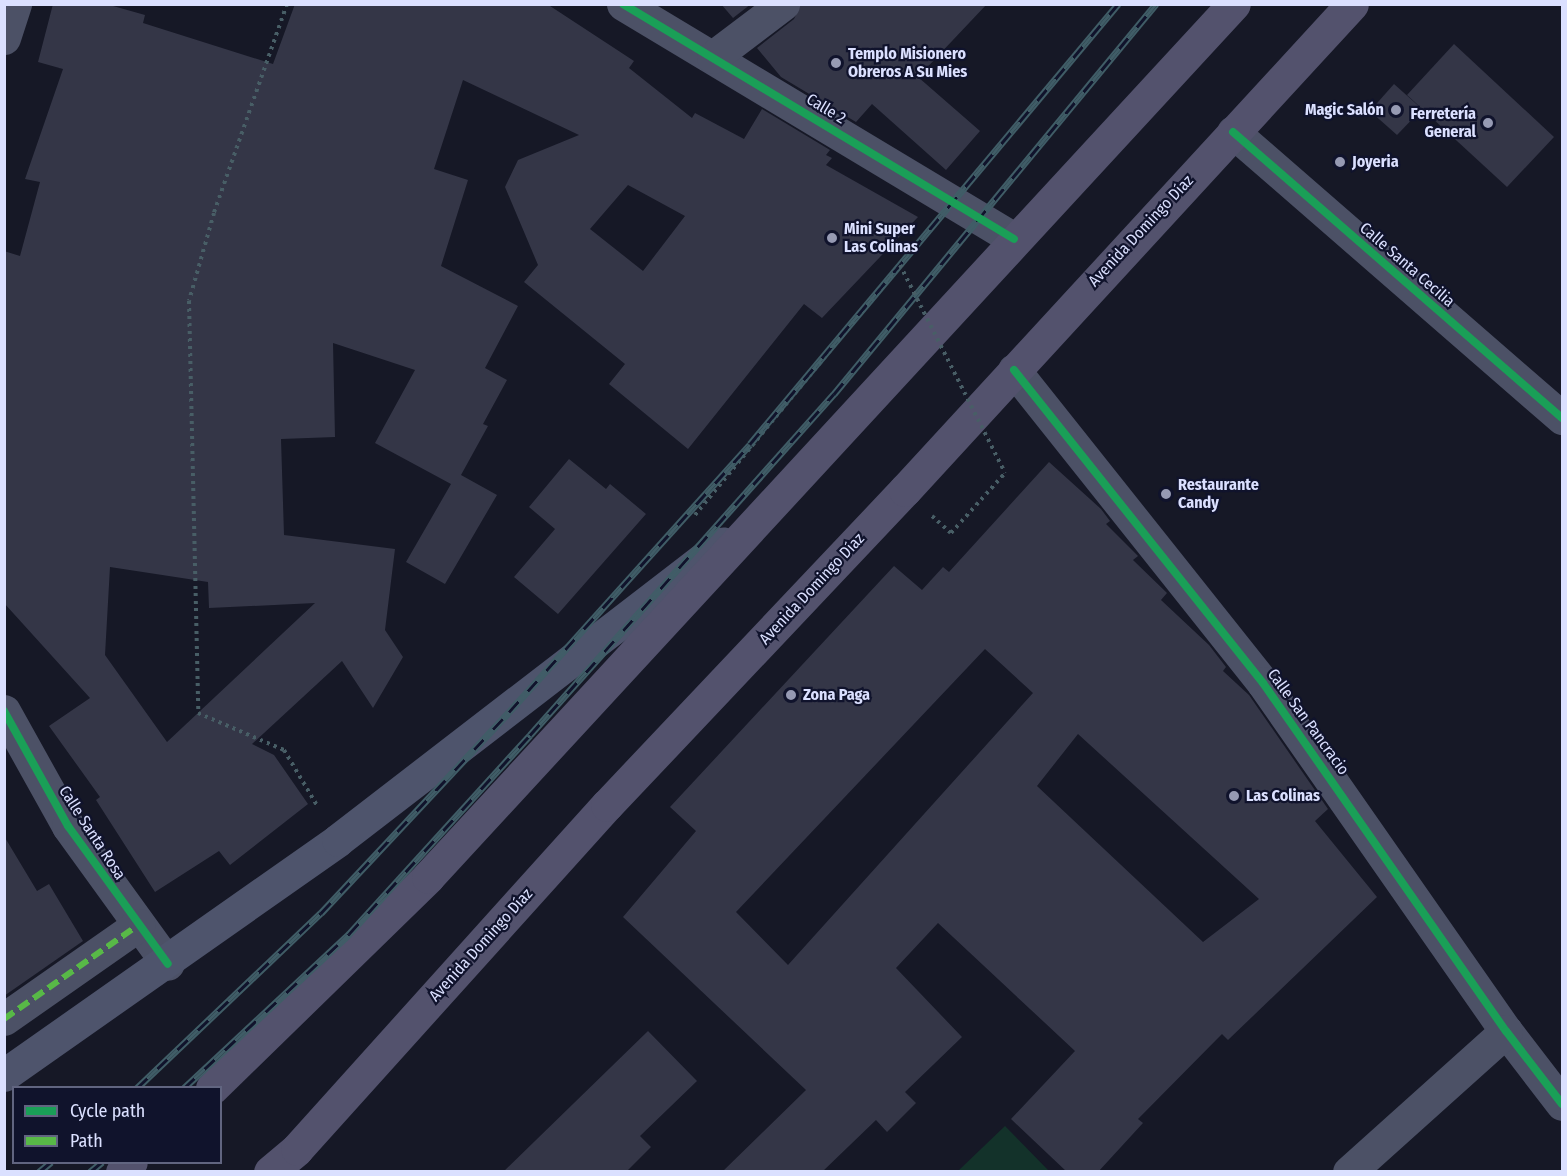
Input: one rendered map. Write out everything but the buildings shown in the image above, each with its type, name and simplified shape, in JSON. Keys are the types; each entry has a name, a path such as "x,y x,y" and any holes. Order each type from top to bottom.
{"main road":[{"path":"214,1086 428,877 1014,239 1234,4"},
{"name":"Avenida Domingo Díaz","path":"270,1172 292,1160 607,805 1352,4"},
{"path":"4,1075 168,963 338,840 763,513"}],"street":[{"path":"4,38 15,4"},
{"name":"Calle 2","path":"623,4 1014,239"},
{"path":"713,57 783,4"},
{"name":"Calle Santa Cecilia","path":"1233,132 1563,418"},
{"name":"Calle San Pancracio","path":"1014,370 1263,682 1506,1031 1563,1104"},
{"name":"Calle Santa Rosa","path":"4,711 68,826 138,926 168,963"},
{"path":"4,1019 138,926"},
{"path":"1349,1172 1506,1031"}],"path":[{"path":"287,4 214,213 189,301 198,712 284,750 338,840"},
{"path":"900,265 1005,473 951,533"}],"green space":[{"path":"1005,1126 1049,1171 958,1171"}],"railway":[{"path":"139,1086 321,913 509,712 750,444 1118,4"},
{"path":"186,1086 349,934 530,735 834,394 1156,4"},
{"path":"39,1172 49,1164"},
{"path":"90,1172 100,1164"}],"marked path":[{"path":"4,1019 138,925"}],"cycle path":[{"path":"623,4 1014,239"},
{"path":"1233,132 1562,418"},
{"path":"1014,370 1263,683 1506,1031 1562,1104"},
{"path":"4,711 68,826 168,964"}],"place":[{"name":"Templo Misionero Obreros A Su Mies","path":"836,63"},
{"name":"Magic Salón","path":"1396,110"},
{"name":"Ferretería General","path":"1488,123"},
{"name":"Joyeria","path":"1340,162"},
{"name":"Mini Super Las Colinas","path":"832,238"},
{"name":"Restaurante Candy","path":"1166,494"},
{"name":"Zona Paga","path":"791,695"},
{"name":"Las Colinas","path":"1234,796"}]}
